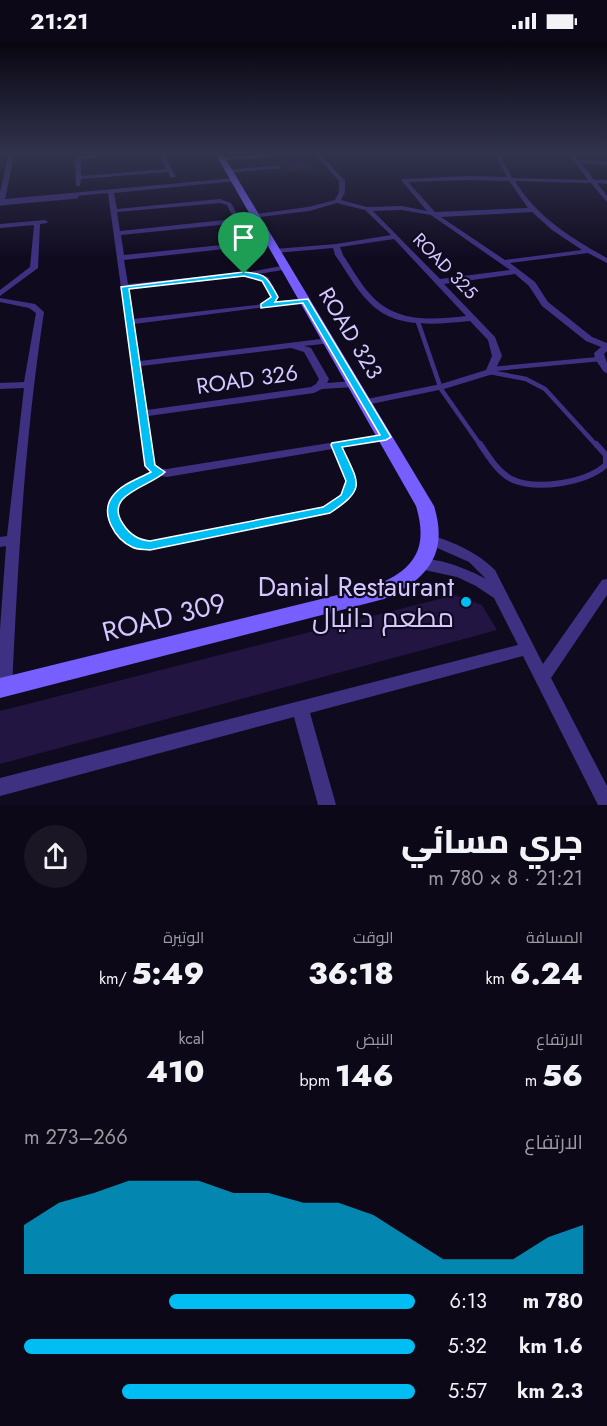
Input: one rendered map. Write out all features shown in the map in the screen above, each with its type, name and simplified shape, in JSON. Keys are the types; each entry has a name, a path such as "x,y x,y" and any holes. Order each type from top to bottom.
{"street":[{"path":"78,189 78,195"},
{"path":"0,202 137,189"},
{"name":"ROAD 323","path":"239,189 425,506 432,529 431,540"},
{"path":"337,201 342,189"},
{"path":"411,189 433,214 504,262 535,287 545,304 590,339 607,346 599,353 604,358 607,370"},
{"path":"516,189 532,210 550,226 607,261"},
{"path":"111,191 150,466 159,472 386,437"},
{"path":"113,211 220,201 229,204 238,221"},
{"path":"116,233 238,221 309,209 337,201 367,209 402,208 433,214 532,210"},
{"name":"ROAD 325","path":"367,209 472,318 496,348 497,356 492,371"},
{"path":"0,226 41,222 34,268 0,294"},
{"name":"ROAD 325","path":"394,237 336,246 339,255 374,303 395,316 417,320 472,318"},
{"path":"120,258 273,246 336,246"},
{"path":"504,262 588,251"},
{"path":"125,287 249,274 285,267"},
{"path":"438,282 516,272"},
{"path":"249,274 265,279 274,294 272,302 264,306"},
{"path":"0,300 32,306 40,312 27,385 6,541 2,687"},
{"path":"131,322 305,300"},
{"path":"291,345 329,340"},
{"name":"ROAD 326","path":"137,364 291,345 308,350 323,375 323,383 314,390 143,414"},
{"path":"366,402 441,389 492,371"},
{"path":"320,386 354,384"},
{"path":"0,386 27,385"},
{"path":"499,594 470,575 445,566 420,564 431,540 474,559 495,578 499,594 607,804"},
{"name":"ROAD 309","path":"2,687 377,593 398,584 420,564"},
{"path":"542,678 607,584"},
{"path":"0,787 527,650"},
{"path":"300,708 327,805"}],"lane":[{"path":"417,320 441,389 495,466 513,480 534,484 558,483 600,474 606,465 606,455 545,389 526,379 492,371"},
{"path":"492,371 604,358"},
{"path":"159,472 123,491 112,510 115,521 135,544 150,546 326,510 345,497 351,489 352,481 336,445"}],"building":[{"path":"455,595 482,605 497,630 0,764 0,711"}],"place":[{"name":"Danial Restaurant مطعم دانيال","path":"466,602"}],"route":[{"path":"244,274 265,279 274,294 274,299 264,306 305,300 386,437 336,445 352,481 351,489 345,497 326,510 150,546 135,544 115,521 112,510 123,491 159,472 150,466 125,287 244,274"}]}
